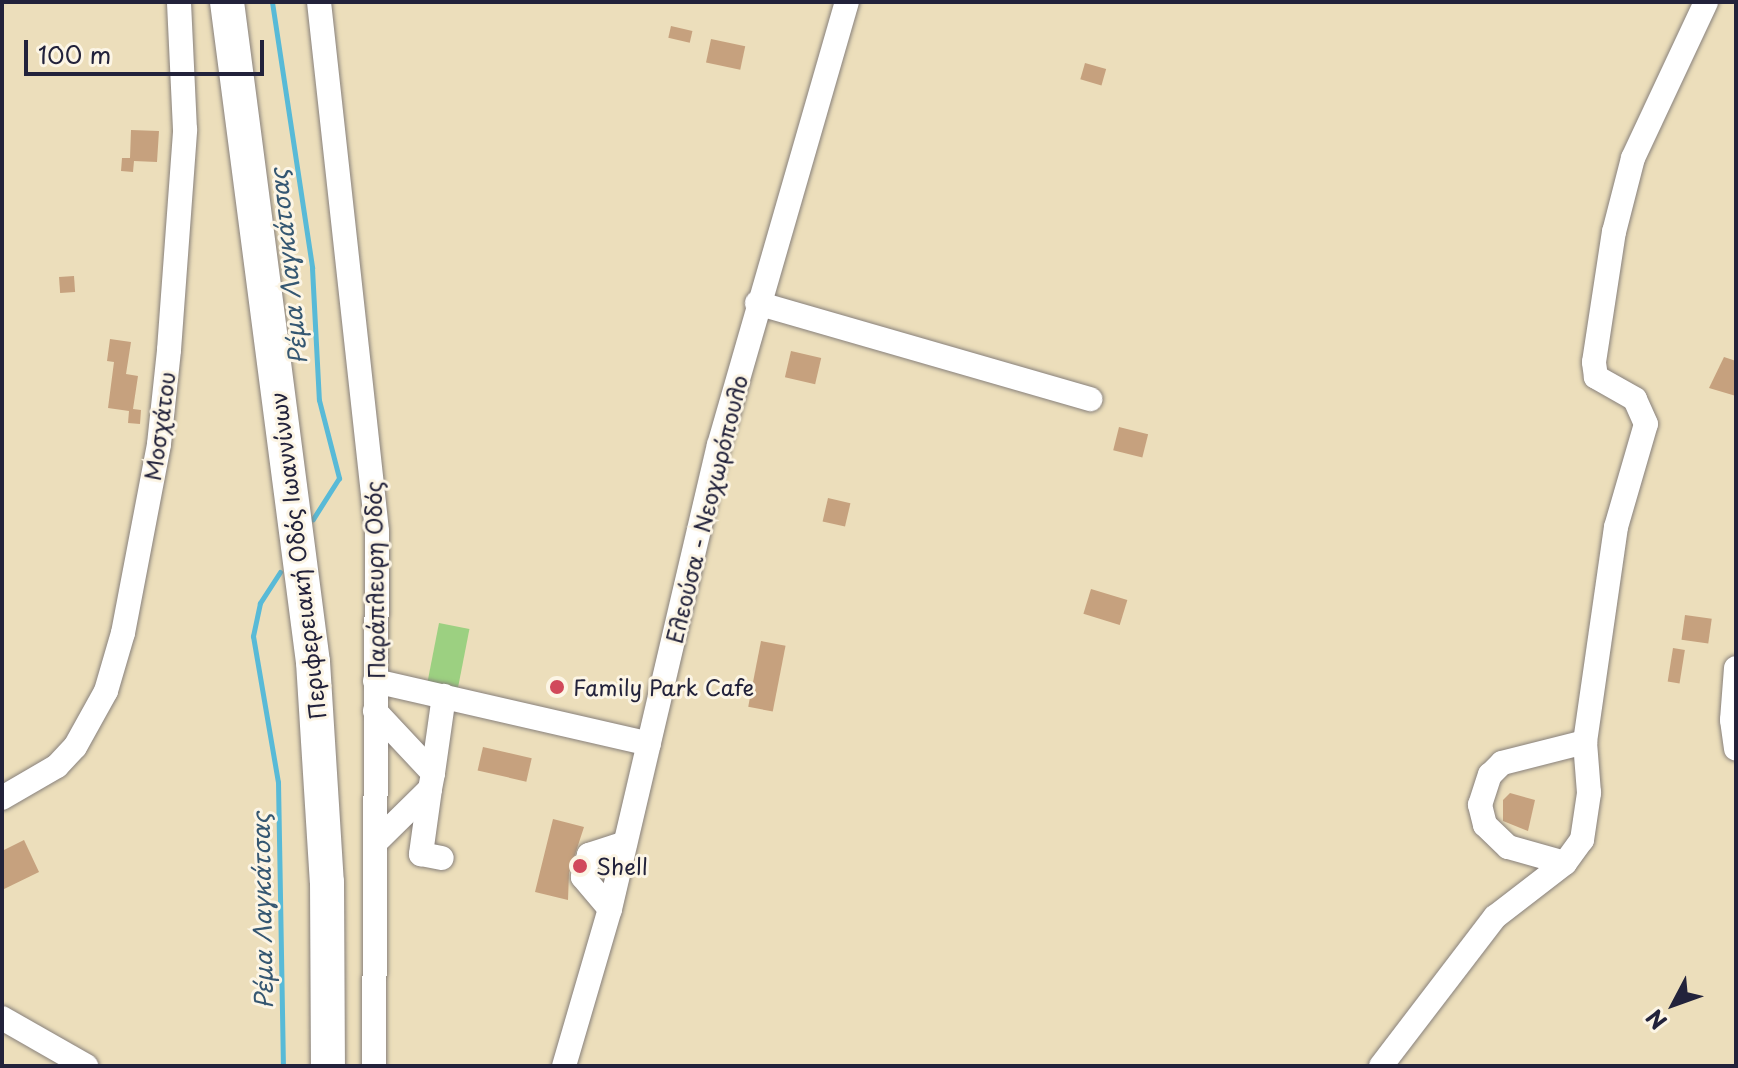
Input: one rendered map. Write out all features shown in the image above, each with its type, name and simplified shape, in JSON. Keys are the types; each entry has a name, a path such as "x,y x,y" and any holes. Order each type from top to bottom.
{"highway":[{"name":"Περιφερειακή Οδός Ιωαννίνων","path":"227,2 313,662 327,882 328,1066"}],"street":[{"name":"Μοσχάτου","path":"2,798 57,766 75,747 106,691 123,633 159,444 168,362 185,130 179,2"},
{"name":"Παράπλευρη Οδός","path":"319,2 375,493 374,1066"},
{"name":"Ελεούσα - Νεοχωρόπουλο","path":"564,1066 610,909 757,303 847,2"},
{"path":"1381,1066 1495,917 1565,863 1584,831 1585,742 1616,527 1646,430 1635,399 1606,385 1594,372 1614,232 1649,117 1706,2"},
{"path":"757,303 1090,399"},
{"path":"1736,668 1732,720 1736,749"},
{"path":"375,681 649,744"},
{"path":"442,858 421,854 444,696"},
{"path":"375,711 432,781"},
{"path":"1565,863 1508,847 1485,825 1480,805 1490,775 1502,763 1585,742"},
{"path":"375,843 432,781"},
{"path":"610,909 583,877 589,855 625,843"},
{"path":"2,1018 86,1066"}],"green space":[{"path":"439,623 469,629 457,691 427,685"}],"building":[{"path":"671,26 692,31 690,43 668,38"},
{"path":"711,39 745,46 740,70 706,62"},
{"path":"1085,63 1106,69 1101,85 1080,79"},
{"path":"131,130 159,131 157,162 134,161 133,172 121,171 122,158 130,158"},
{"path":"74,276 75,292 60,293 59,277"},
{"path":"110,339 131,342 126,374 138,376 133,409 141,410 140,424 128,423 129,411 108,408 114,362 107,361"},
{"path":"791,351 821,358 815,384 785,377"},
{"path":"1724,357 1736,361 1736,396 1709,388"},
{"path":"1119,427 1148,434 1142,458 1113,450"},
{"path":"828,498 850,503 845,527 823,521"},
{"path":"1091,589 1127,600 1120,625 1083,614"},
{"path":"1685,615 1712,619 1708,644 1682,640"},
{"path":"761,641 786,646 773,712 748,707"},
{"path":"1673,648 1685,650 1680,683 1668,682"},
{"path":"483,747 532,758 526,782 478,770"},
{"path":"1510,793 1535,800 1528,831 1503,821 1503,800"},
{"path":"553,819 584,827 569,873 568,900 535,892"},
{"path":"24,840 39,872 2,890 2,851"}],"waterway":[{"name":"Ρέμα Λαγκάτσας","path":"272,2 312,268 319,400 339,478 313,519"},
{"name":"Ρέμα Λαγκάτσας","path":"280,572 260,603 253,636 278,782 283,1066"}],"place":[{"name":"Family Park Cafe","path":"557,687"},
{"name":"Shell","path":"580,866"}]}
